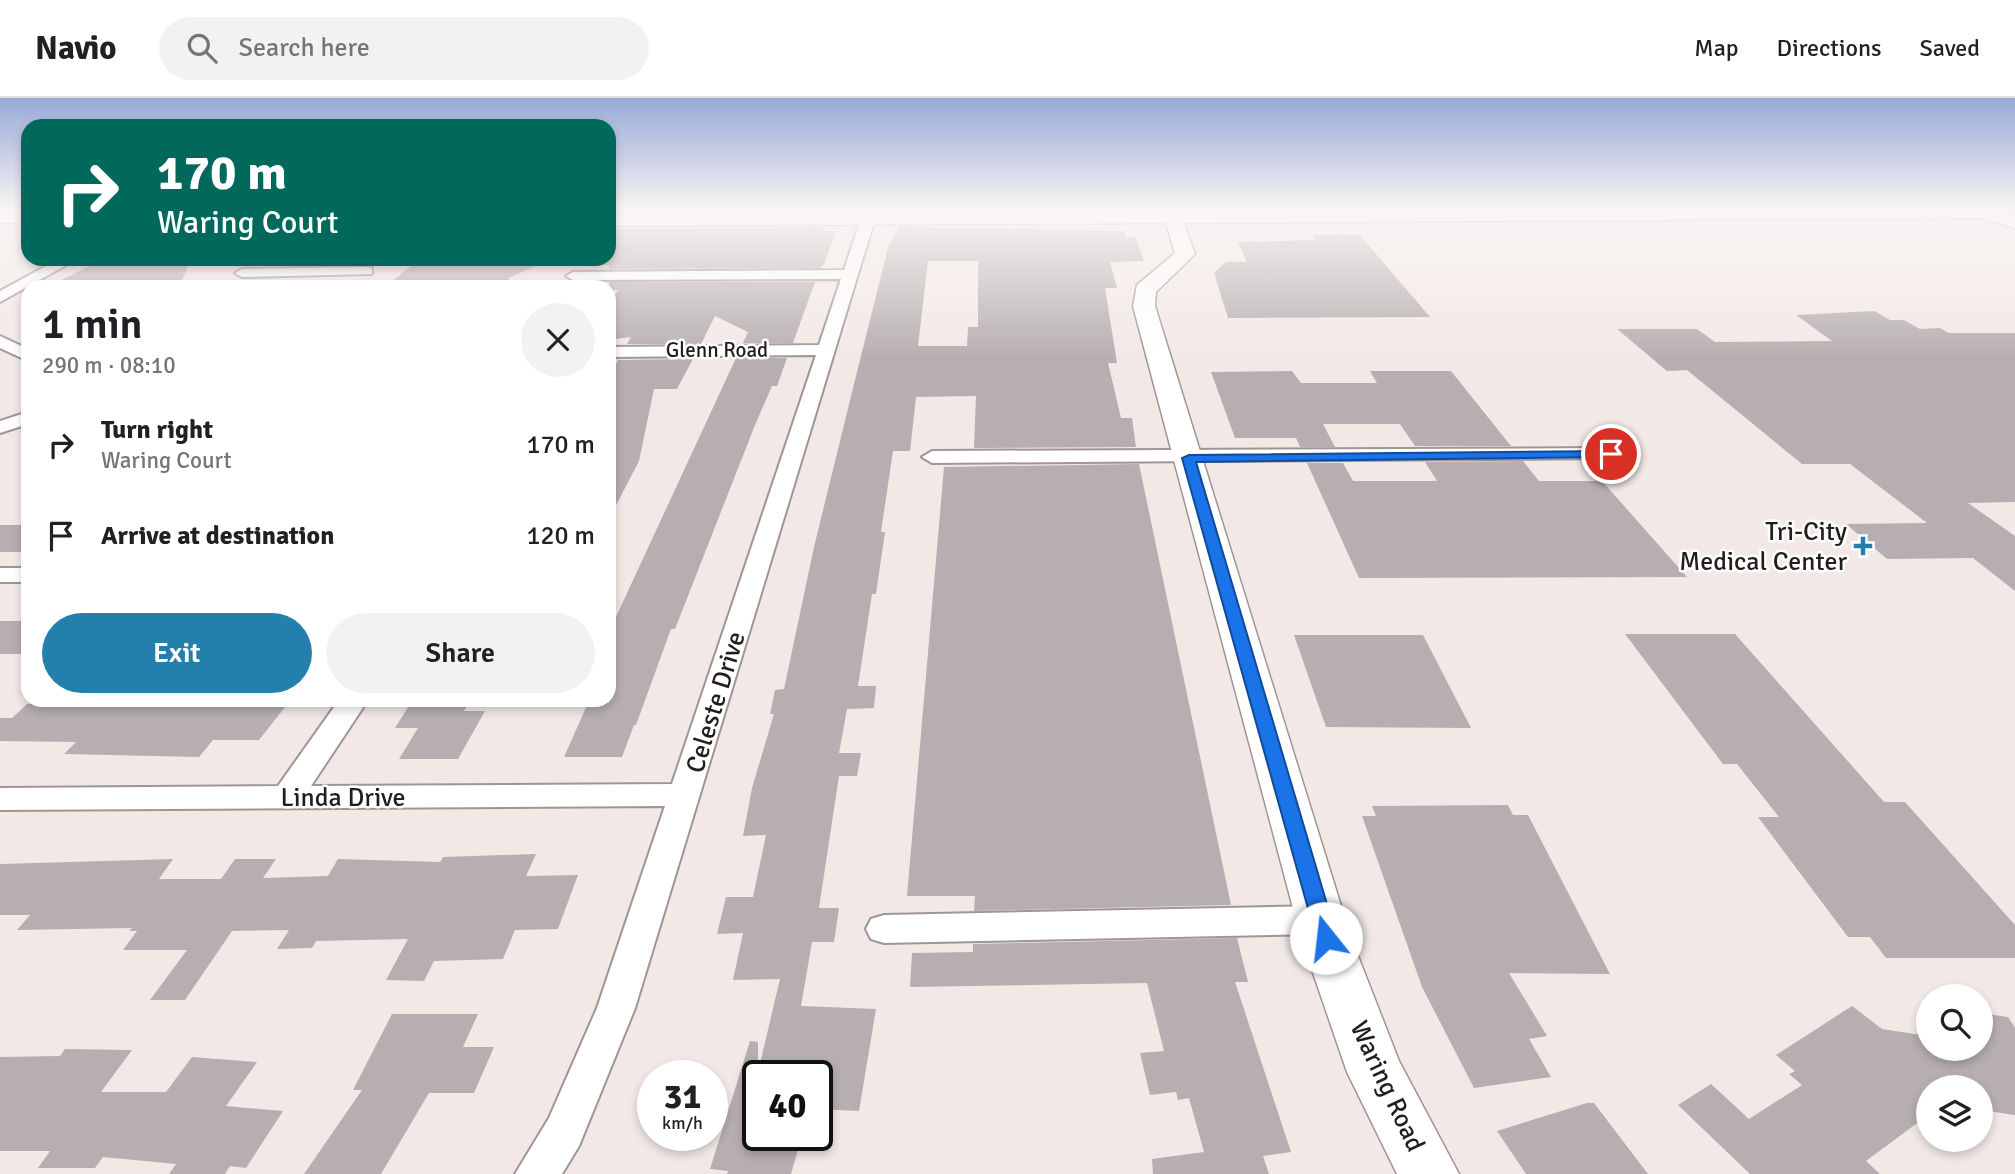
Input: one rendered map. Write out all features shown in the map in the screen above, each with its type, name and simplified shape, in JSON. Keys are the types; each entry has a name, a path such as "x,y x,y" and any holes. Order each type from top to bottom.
{"street":[{"name":"Celeste Drive","path":"537,1174 564,1132 616,1008 855,259"},
{"name":"Waring Road","path":"1179,259 1145,290 1144,306 1321,920 1375,1072 1429,1174"},
{"path":"31,280 57,266"},
{"path":"242,273 372,268"},
{"path":"356,280 372,268"},
{"path":"573,276 851,274"},
{"path":"0,297 21,286"},
{"path":"0,341 21,352"},
{"name":"Glenn Road","path":"616,352 825,351"},
{"path":"0,427 21,420"},
{"path":"932,457 1189,458 1611,454"},
{"path":"0,575 21,575"},
{"path":"288,797 349,707"},
{"name":"Linda Drive","path":"0,799 686,795"},
{"path":"884,929 1321,920"}],"building":[{"path":"616,259 826,259 819,268 609,269 609,266 616,266"},
{"path":"885,259 1143,259 1110,262 1117,288 1105,288 1117,363 1108,363 1121,418 1132,418 1136,447 974,448 976,396 916,397 910,451 893,451 881,532 885,532 876,594 872,594 858,686 876,686 874,708 847,709 839,753 861,753 857,776 839,776 819,908 839,908 834,942 812,942 801,1006 876,1009 859,1111 833,1110 833,1060 761,1060 780,979 733,980 743,933 717,934 726,897 753,897 766,835 743,836 752,788 774,714 770,714 775,690 784,689 814,547","holes":["928,261 978,261 978,327 968,327 967,346 918,346"]},
{"path":"1246,259 1381,259 1430,317 1228,318 1214,273 1226,262 1247,262"},
{"path":"89,266 188,266 182,280 62,280"},
{"path":"411,266 535,266 508,278 509,280 394,280"},
{"path":"616,282 815,282 793,343 743,343 748,332 715,316 701,344 627,344 631,337 616,339"},
{"path":"1874,311 1890,320 1904,320 1920,329 1940,328 1949,333 2015,333 2015,502 1968,503 2015,536 2015,591 1973,558 1887,559 1846,524 1927,523 1850,464 1802,464 1687,370 1667,371 1617,329 1697,329 1715,342 1832,341 1796,315"},
{"path":"736,358 787,358 777,386 772,386 755,425 675,629 671,629 622,757 564,757 586,707 616,707 616,617"},
{"path":"693,359 677,389 654,389 639,461 616,505 616,364 618,360"},
{"path":"1292,371 1301,383 1377,383 1370,371 1451,371 1511,446 1415,446 1400,424 1323,424 1335,447 1300,447 1296,438 1235,438 1211,372"},
{"path":"1523,461 1539,481 1602,481 1687,577 1359,578 1307,463 1343,463 1353,481 1437,481 1425,462"},
{"path":"1139,464 1231,905 974,911 975,896 907,896 944,467"},
{"path":"0,525 21,525 21,552 0,552"},
{"path":"0,621 21,621 21,654 0,654"},
{"path":"1625,634 1735,634 1884,802 1905,802 2015,925 2015,958 1886,958 1870,937 1848,937 1758,817 1779,817 1737,764 1723,764"},
{"path":"1294,635 1423,635 1471,728 1326,727"},
{"path":"24,707 285,707 259,740 213,740 199,757 64,754 76,742 0,741 0,718 12,718"},
{"path":"408,707 466,707 464,711 485,711 458,759 399,759 418,728 395,728"},
{"path":"1508,805 1513,815 1528,815 1610,974 1509,973 1547,1036 1529,1039 1551,1077 1474,1088 1422,987 1362,816 1376,816 1372,806"},
{"path":"536,854 526,876 578,875 558,929 515,930 503,959 434,961 424,981 386,980 408,939 316,941 312,948 277,949 289,930 232,931 185,1000 150,1000 187,950 123,950 137,931 129,931 132,928 17,930 30,915 0,915 0,864 173,859 159,879 221,879 235,859 276,859 263,878 328,876 338,859 440,862 443,857"},
{"path":"1237,938 1248,982 1235,982 1291,1152 1263,1156 1269,1174 1153,1174 1152,1159 1204,1152 1189,1098 1178,1100 1176,1092 1150,1095 1140,1053 1164,1051 1147,983 910,987 912,953 973,952 973,944"},
{"path":"1852,1006 1882,1029 1916,1034 1916,1061 1993,1061 1993,1015 2008,1017 2015,1028 2015,1115 1993,1112 1993,1075 1916,1075 1916,1124 1866,1161 1880,1174 1750,1174 1678,1105 1711,1084 1749,1119 1802,1085 1789,1074 1795,1071 1776,1055"},
{"path":"392,1014 478,1014 463,1047 494,1047 474,1093 429,1093 381,1174 304,1174 362,1090 353,1090"},
{"path":"750,1041 758,1042 758,1060 744,1060"},
{"path":"65,1049 132,1050 101,1092 166,1092 192,1057 257,1062 226,1106 283,1111 246,1168 230,1166 225,1174 169,1174 176,1164 103,1157 95,1168 38,1168 50,1151 0,1151 0,1057 60,1056"},
{"path":"742,1067 742,1151 798,1151 791,1174 727,1174 728,1171 710,1169 716,1151 728,1151 728,1111"},
{"path":"1594,1103 1648,1174 1526,1174 1497,1131"}],"place":[{"name":"Tri-City Medical Center","path":"1863,546"}],"route":[{"path":"1326,938 1189,458 1611,454"}]}
